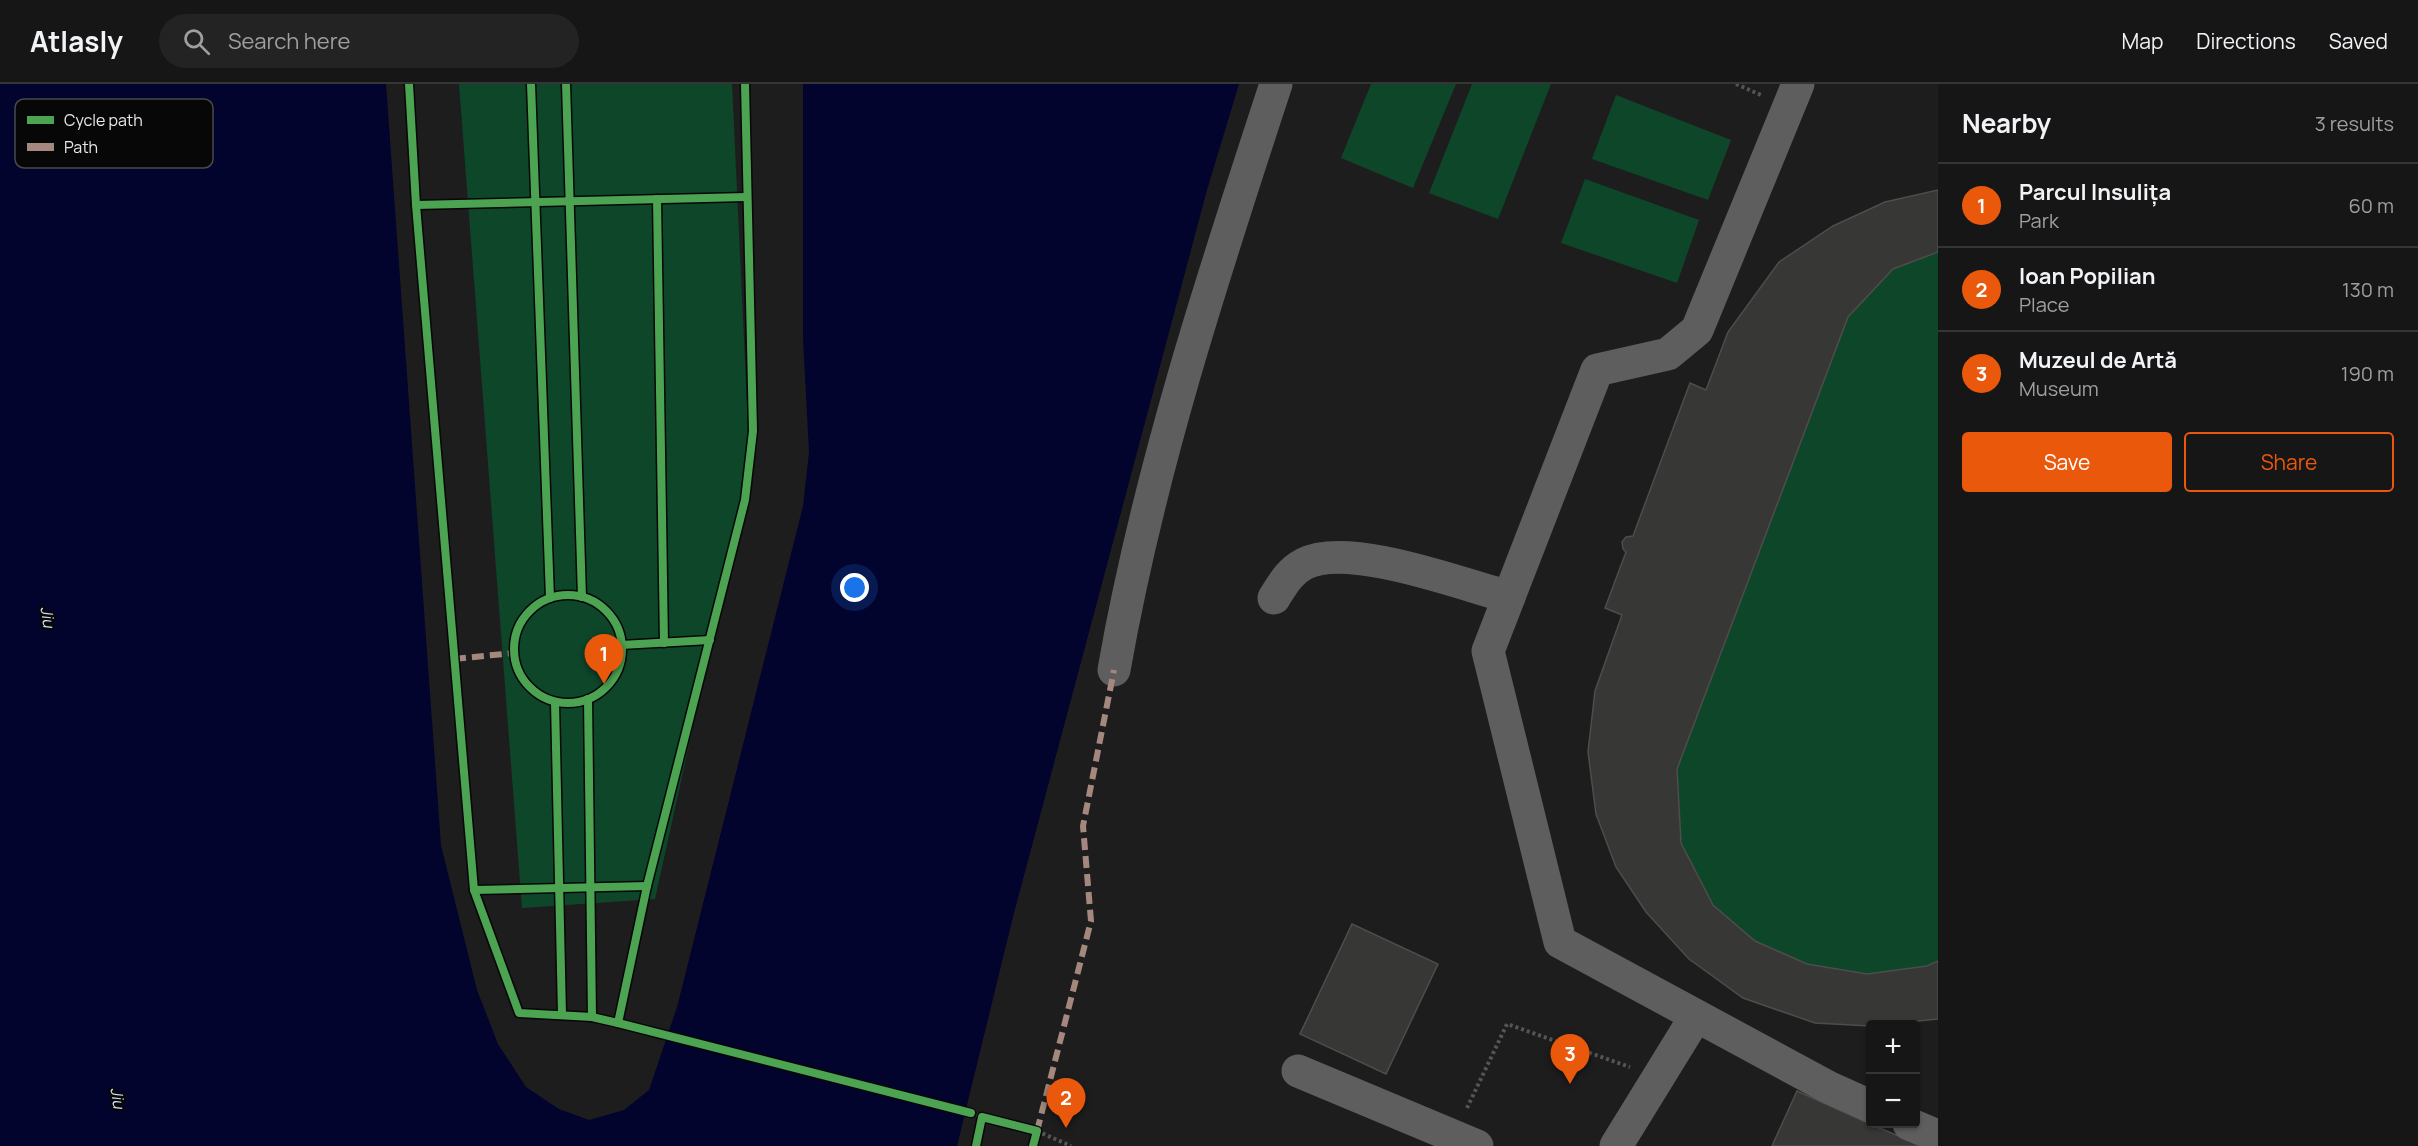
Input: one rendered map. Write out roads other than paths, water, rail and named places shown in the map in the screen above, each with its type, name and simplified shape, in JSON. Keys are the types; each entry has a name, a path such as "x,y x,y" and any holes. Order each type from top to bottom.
{"lane":[{"path":"1114,670 1125,608 1148,511 1194,342 1276,84"},
{"path":"1798,84 1697,330 1668,354 1597,370 1488,651 1560,942 1828,1087 1866,1104"},
{"path":"1274,597 1288,575 1305,563 1333,557 1355,557 1382,561 1509,597"},
{"path":"1616,1146 1696,1016"},
{"path":"1298,1071 1465,1141"},
{"path":"1919,1128 1938,1136"}],"water":[{"name":"Jiu","path":"0,84 386,84 441,845 477,990 498,1044 526,1087 559,1109 589,1120 624,1110 649,1090 677,1007 803,506 809,452 803,340 803,84 1239,84 1207,190 1013,917 957,1146 0,1146"}],"place":[{"name":"Parcul Insulița","path":"604,684"},
{"name":"Muzeul de Artă","path":"1570,1084"},
{"name":"Ioan Popilian","path":"1066,1128"}]}
